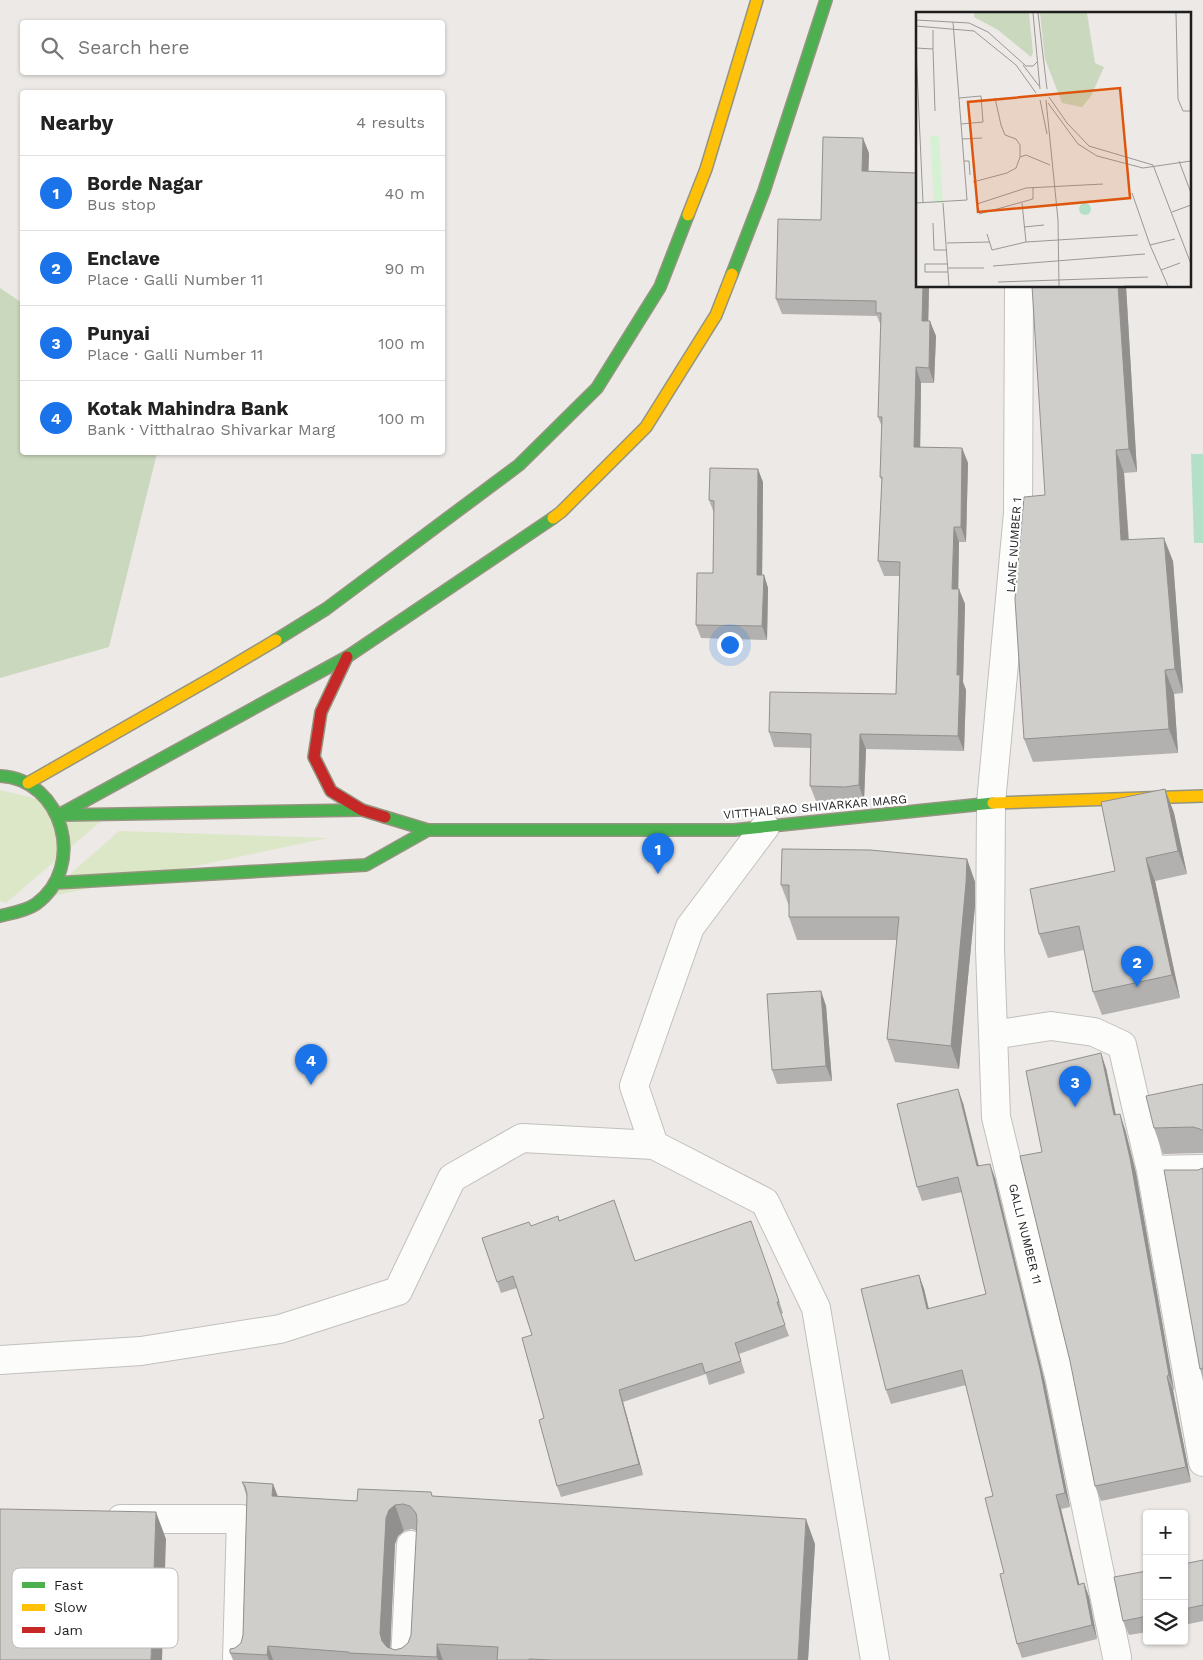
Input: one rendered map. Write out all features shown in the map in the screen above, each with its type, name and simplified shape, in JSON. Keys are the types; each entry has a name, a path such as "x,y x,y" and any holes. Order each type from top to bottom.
{"street":[{"path":"28,783 209,680 326,609 520,465 597,388 660,286 706,169 757,0"},
{"path":"59,815 348,658 561,512 646,427 716,315 764,191 826,0"},
{"name":"LANE NUMBER 1","path":"991,803 1018,514 1019,288"},
{"path":"348,658 321,712 314,757 330,791 362,810 428,830"},
{"path":"0,776 8,776 28,783 46,797 59,815 65,840 63,862 55,883 41,900 21,912 0,916"},
{"name":"VITTHALRAO SHIVARKAR MARG","path":"428,830 734,830 991,803 1203,796"},
{"name":"GALLI NUMBER 11","path":"991,803 990,949 996,1117 1060,1380 1117,1657"},
{"path":"59,815 362,810"},
{"path":"654,1145 634,1086 690,927 765,827"},
{"path":"55,883 366,865 428,830"},
{"path":"993,1035 1051,1026 1094,1032 1122,1045 1152,1170 1203,1462"},
{"path":"0,1360 141,1352 280,1329 398,1291 452,1178 522,1138 654,1145 765,1202 816,1308 875,1660"},
{"path":"1152,1170 1203,1169"},
{"path":"96,1520 241,1519 237,1660"},
{"path":"405,1660 411,1545"}],"green space":[{"path":"0,288 20,302 20,455 157,455 109,647 0,678"},
{"path":"1191,454 1203,454 1203,543 1194,543"},
{"path":"0,790 107,816 6,903 0,901"},
{"path":"119,831 328,838 43,898"}],"building":[{"path":"823,137 863,138 862,171 916,173 916,288 923,288 922,321 930,321 929,368 916,367 914,447 962,448 961,527 954,527 952,589 959,589 957,675 960,675 958,736 860,734 859,785 845,787 810,786 811,734 769,732 770,692 896,694 900,562 878,561 882,477 880,477 882,417 878,417 881,313 876,313 876,301 776,299 778,219 821,220"},
{"path":"1032,288 1118,288 1129,449 1116,450 1121,540 1164,538 1175,669 1165,670 1169,729 1024,739 1015,599 1024,497 1045,495"},
{"path":"710,468 758,469 757,575 764,575 762,626 696,625 697,573 713,573 714,501 709,500"},
{"path":"1165,789 1178,851 1146,858 1172,975 1093,992 1079,926 1039,934 1030,889 1115,871 1101,802"},
{"path":"782,849 870,850 967,859 951,1046 887,1039 899,917 789,917 789,885 781,885"},
{"path":"821,991 826,1066 772,1070 767,994"},
{"path":"1101,1053 1114,1115 1120,1114 1130,1158 1169,1375 1167,1376 1186,1467 1095,1486 1070,1361 1020,1156 1042,1152 1026,1071"},
{"path":"1203,1084 1203,1131 1193,1127 1154,1128 1146,1096"},
{"path":"958,1089 977,1166 990,1164 1040,1369 1065,1493 1056,1495 1078,1585 1084,1583 1092,1625 1017,1644 1000,1574 1004,1573 985,1498 993,1496 962,1370 886,1390 861,1289 919,1275 927,1309 986,1294 958,1177 917,1187 897,1104"},
{"path":"1203,1168 1203,1368 1200,1369 1164,1170 1198,1170"},
{"path":"614,1200 635,1261 751,1221 771,1277 785,1325 735,1343 741,1361 705,1373 702,1363 619,1390 639,1464 557,1486 539,1420 544,1418 522,1338 532,1335 513,1276 497,1282 482,1238 529,1222 531,1226 558,1216 559,1221"},
{"path":"242,1482 273,1484 272,1496 357,1501 358,1489 431,1492 432,1496 806,1519 798,1660 497,1660 498,1647 437,1644 437,1657 349,1653 268,1646 267,1655 230,1653 230,1649 235,1648 241,1643 243,1635 247,1494","holes":["403,1504 410,1506 416,1513 417,1520 411,1635 408,1643 402,1648 395,1650 387,1647 382,1641 380,1633 386,1518 389,1510 395,1505"]},
{"path":"0,1509 156,1512 154,1568 12,1568 12,1648 151,1648 151,1660 0,1660"},
{"path":"1203,1560 1203,1605 1188,1608 1188,1600 1188,1563"},
{"path":"1143,1572 1143,1617 1123,1621 1114,1577"}],"traffic: fast":[{"path":"732,274 764,191 826,0"},
{"path":"276,640 326,609 519,465 597,388 660,287 688,215"},
{"path":"59,815 347,657 553,518"},
{"path":"0,776 22,781 39,792 53,808 61,827 64,848 61,869 52,888 36,904 0,916"},
{"path":"385,817 428,830 734,830 993,803"},
{"path":"63,815 362,810"},
{"path":"55,883 366,865 428,830"}],"traffic: slow":[{"path":"688,215 706,169 757,0"},
{"path":"553,518 646,427 716,315 732,274"},
{"path":"28,783 276,640"},
{"path":"993,803 1203,796"}],"traffic: jam":[{"path":"347,657 321,712 314,757 331,791 362,810 385,817"}],"place":[{"name":"Borde Nagar","path":"658,874"},
{"name":"Enclave","path":"1137,987"},
{"name":"Kotak Mahindra Bank","path":"311,1085"},
{"name":"Punyai","path":"1075,1107"}]}
